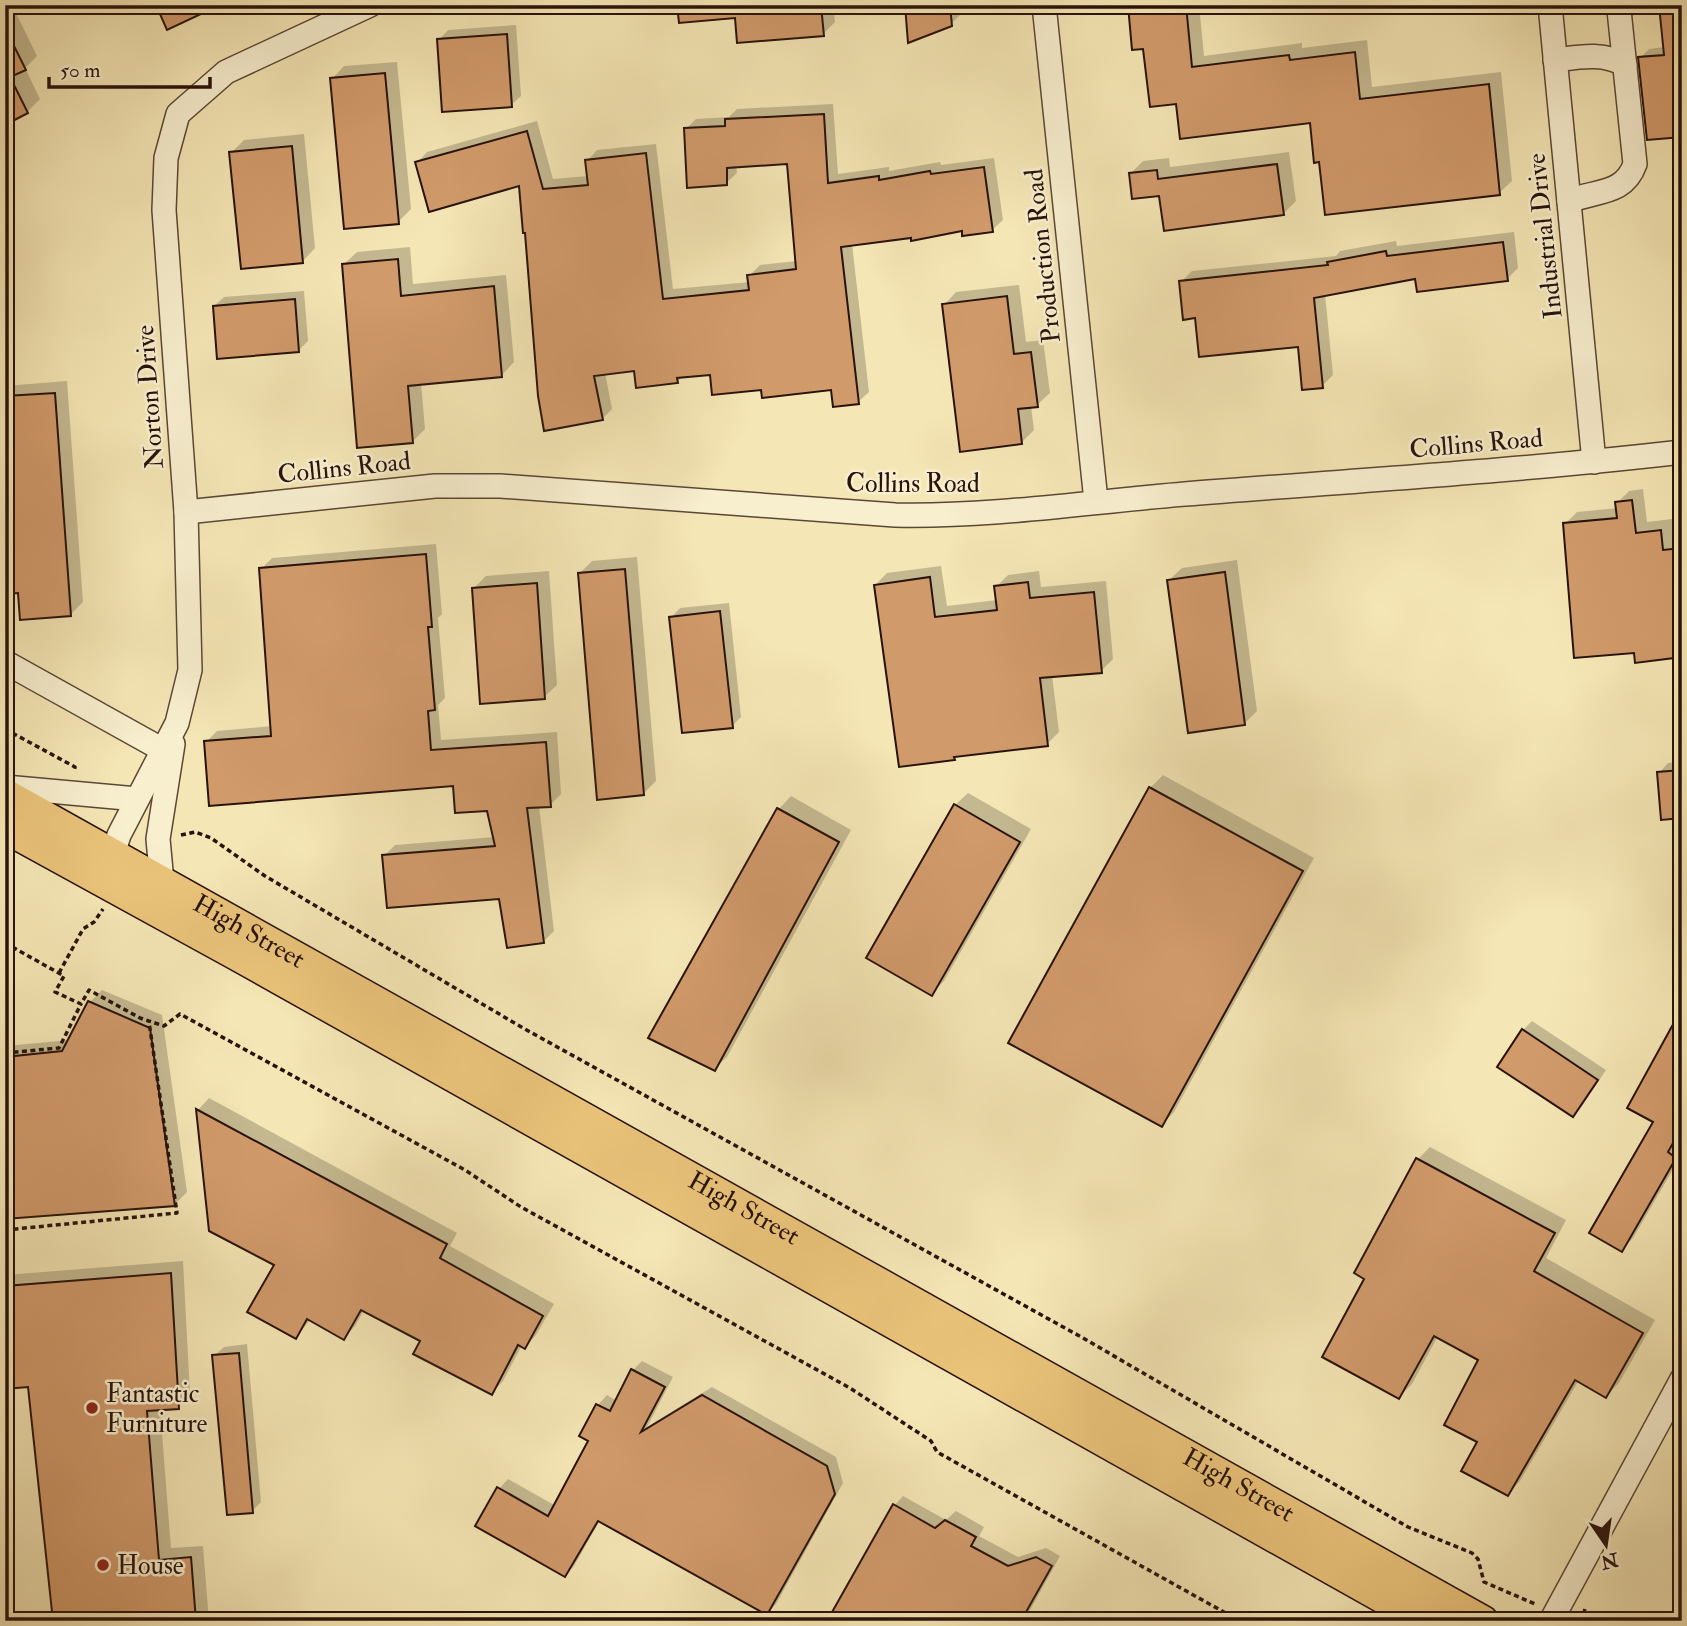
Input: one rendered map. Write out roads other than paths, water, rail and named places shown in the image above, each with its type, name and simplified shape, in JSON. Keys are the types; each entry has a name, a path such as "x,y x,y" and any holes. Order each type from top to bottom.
{"main road":[{"name":"High Street","path":"5,794 106,867 1424,1621"},
{"name":"High Street","path":"5,828 106,867 162,882 1483,1621"}],"street":[{"name":"Norton Drive","path":"106,867 119,835 177,723 190,670 186,512 164,210 166,158 178,114 226,72 370,5"},
{"name":"Production Road","path":"1044,5 1096,501"},
{"name":"Industrial Drive","path":"1550,5 1594,462"},
{"path":"1569,201 1620,187 1630,178 1635,164 1619,10 1625,5"},
{"path":"1555,60 1601,56 1613,58 1625,65"},
{"name":"Collins Road","path":"186,512 435,486 500,486 895,515 944,516 1096,501 1594,462 1682,452"},
{"path":"5,662 163,750"},
{"path":"162,882 158,839 177,723"},
{"path":"5,787 137,799"},
{"path":"1553,1617 1556,1607 1682,1379"}],"place":[{"name":"Fantastic Furniture","path":"92,1408"},
{"name":"House","path":"103,1565"}]}
